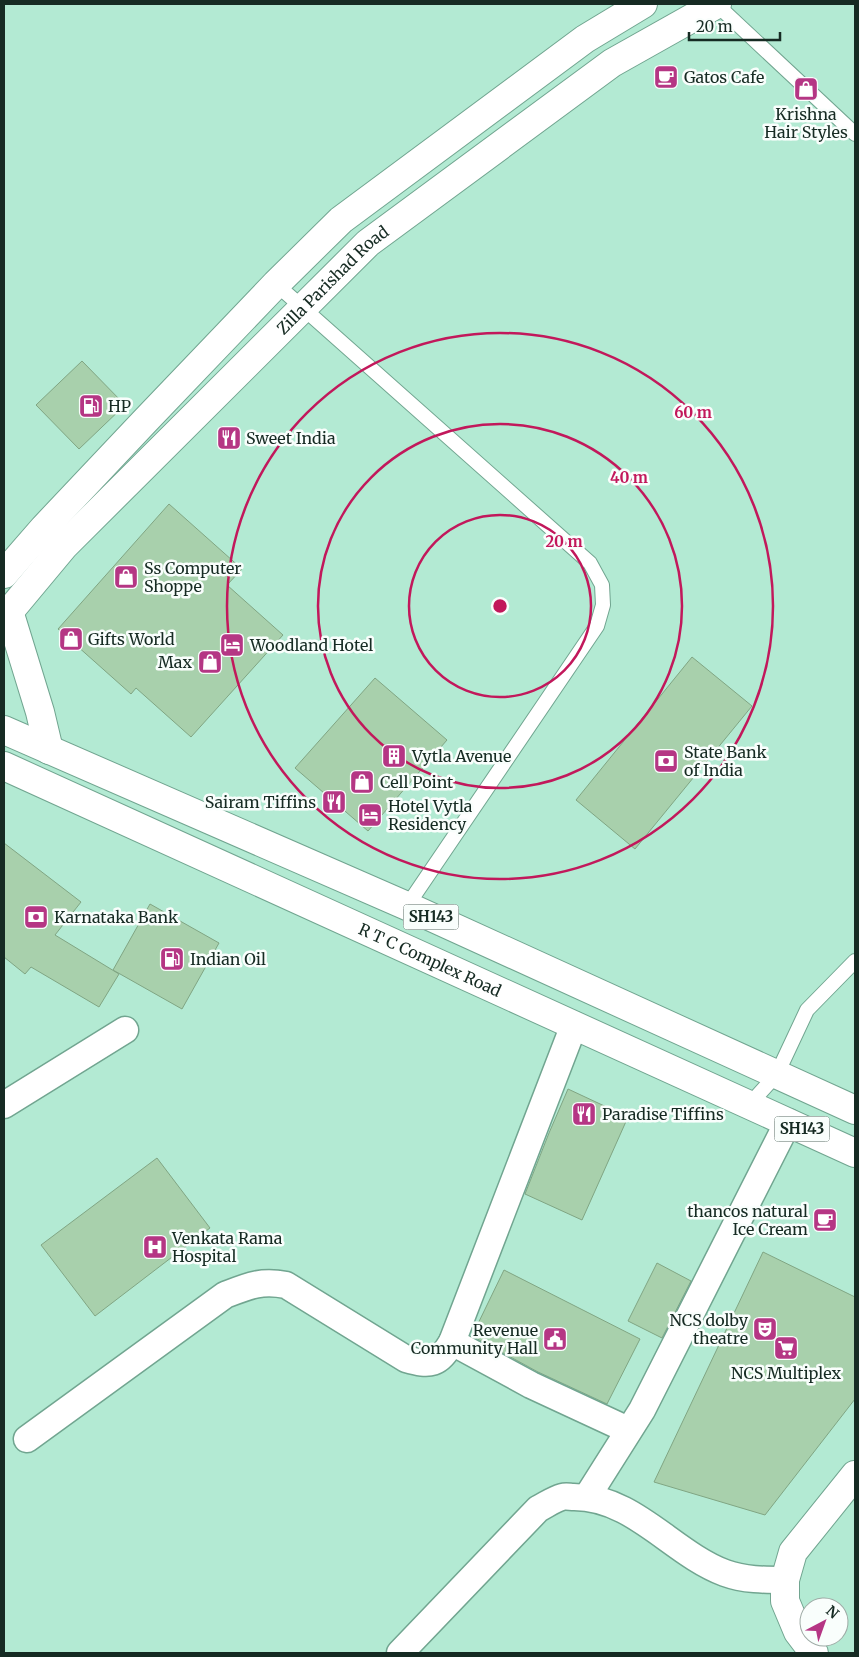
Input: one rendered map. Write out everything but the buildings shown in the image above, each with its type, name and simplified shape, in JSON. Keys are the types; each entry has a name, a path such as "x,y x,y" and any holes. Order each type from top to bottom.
{"main road":[{"path":"4,574 44,528 145,421 276,284 341,220 585,39 643,4"},
{"name":"Zilla Parishad Road","path":"6,615 64,546 368,243 612,63 717,4"},
{"path":"145,421 169,441"},
{"path":"6,615 40,712 49,750"},
{"name":"SH143","path":"4,730 407,906 855,1110"},
{"name":"R T C Complex Road","path":"4,766 855,1153"},
{"path":"814,1653 798,1632 785,1601 785,1580 793,1552 855,1475"}],"street":[{"path":"27,1439 225,1296 253,1284 271,1282 286,1285 406,1359 424,1364 435,1362 444,1355 452,1342 574,1025"},
{"path":"4,1105 125,1030"},
{"path":"587,1497 642,1410 788,1122"},
{"path":"452,1342 531,1385 628,1430"},
{"path":"400,1653 538,1509 562,1497 587,1497 615,1506 650,1525 690,1554 724,1573 752,1580 785,1580"}],"lane":[{"path":"717,4 855,134"},
{"path":"276,284 590,563 602,585 603,605 597,626 407,906"},
{"path":"749,1105 777,1074 807,1010 855,961"}],"place":[{"name":"Gatos Cafe","path":"666,77"},
{"name":"Krishna Hair Styles","path":"806,89"},
{"name":"HP","path":"91,406"},
{"name":"Sweet India","path":"229,438"},
{"name":"Ss Computer Shoppe","path":"126,577"},
{"name":"Gifts World","path":"71,639"},
{"name":"Woodland Hotel","path":"232,645"},
{"name":"Max","path":"210,662"},
{"name":"Vytla Avenue","path":"394,756"},
{"name":"State Bank of India","path":"666,761"},
{"name":"Cell Point","path":"362,782"},
{"name":"Sairam Tiffins","path":"334,802"},
{"name":"Hotel Vytla Residency","path":"370,815"},
{"name":"Karnataka Bank","path":"36,917"},
{"name":"Indian Oil","path":"172,959"},
{"name":"Paradise Tiffins","path":"584,1114"},
{"name":"thancos natural Ice Cream","path":"825,1220"},
{"name":"Venkata Rama Hospital","path":"155,1247"},
{"name":"NCS dolby theatre","path":"765,1329"},
{"name":"Revenue Community Hall","path":"555,1339"},
{"name":"NCS Multiplex","path":"786,1348"}]}
